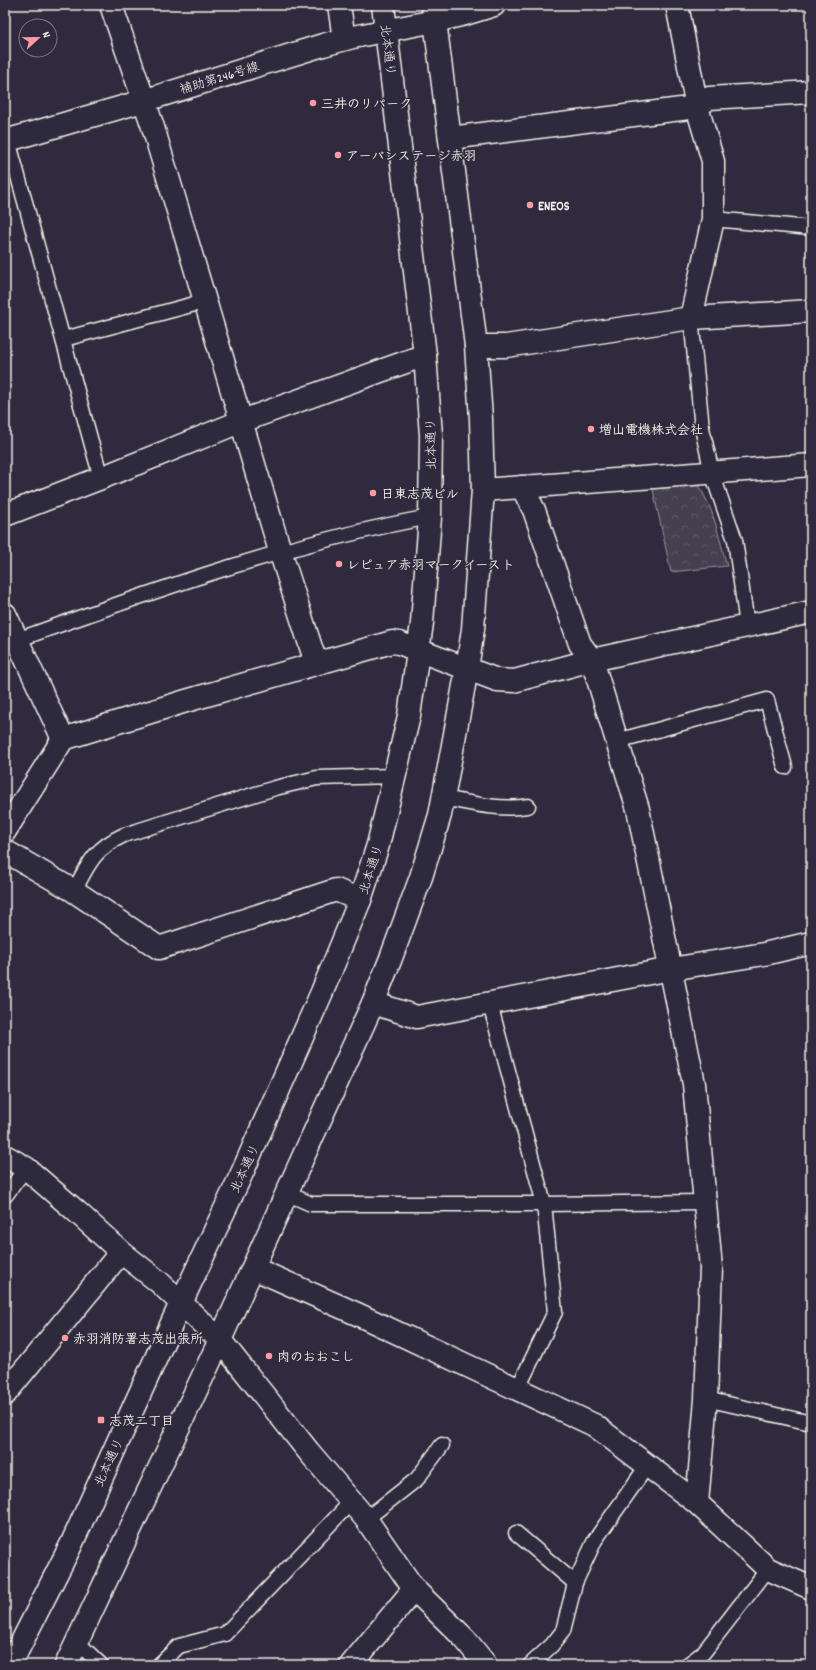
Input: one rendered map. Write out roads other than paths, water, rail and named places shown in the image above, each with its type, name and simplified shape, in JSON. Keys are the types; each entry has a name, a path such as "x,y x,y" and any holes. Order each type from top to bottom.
{"main road":[{"path":"111,5 206,300 280,551 316,663"},
{"path":"339,5 344,39"},
{"name":"北本通り","path":"10,1665 71,1545 242,1173 285,1078 360,900 378,845 409,716 419,652 430,517 431,435 425,355 383,5"},
{"name":"補助第246号線","path":"7,140 143,101 344,39 386,31 434,13 465,14 494,5"},
{"path":"677,5 697,107 713,162 713,219 691,318"},
{"path":"66,1665 220,1340 373,1003 421,877 440,815 468,669 473,629 483,490 481,419 476,346 434,13"},
{"path":"450,138 697,107 709,98 811,92"},
{"path":"476,346 506,346 691,318 811,311"},
{"path":"5,515 242,421 425,355"},
{"path":"483,490 811,465"},
{"path":"522,487 534,510 580,644 592,660 638,809 694,1084 711,1268 706,1399 697,1504"},
{"path":"5,831 64,739 186,701 392,642 399,643 419,652 497,680 514,681 592,660 811,612"},
{"path":"5,614 11,643 64,739"},
{"path":"5,851 74,891 159,948 336,890 360,900"},
{"path":"373,1003 417,1017 671,969 764,954 811,943"},
{"path":"5,1156 26,1168 121,1252 159,1282 220,1340 308,1452 352,1501 414,1589 465,1639 486,1665"},
{"path":"5,1394 121,1252"},
{"path":"253,1268 594,1425 697,1504 768,1568 811,1588"},
{"path":"351,1665 414,1589"}],"lane":[{"path":"7,140 64,339 101,478"},
{"path":"713,219 811,228"},
{"path":"64,339 206,300"},
{"path":"691,318 702,428 712,473 735,540 747,625"},
{"path":"11,643 148,593 280,551 430,517"},
{"path":"617,741 768,700 785,767"},
{"path":"74,891 93,858 101,848 124,835 275,788 317,778 395,776"},
{"path":"443,798 482,805 519,808 528,806"},
{"path":"490,1004 544,1204 555,1312 517,1390"},
{"path":"5,1196 26,1168"},
{"path":"286,1193 311,1204 704,1202"},
{"path":"706,1399 811,1423"},
{"path":"366,1519 417,1479 442,1445"},
{"path":"530,1665 552,1645 563,1631 575,1583 595,1540 647,1466"},
{"path":"159,1665 179,1646 225,1634 352,1501"},
{"path":"516,1533 575,1583"},
{"path":"687,1665 703,1653 768,1568"},
{"path":"77,1642 101,1665"}],"place":[{"name":"三井のリパーク","path":"313,103"},
{"name":"アーバンステージ赤羽","path":"338,155"},
{"name":"ENEOS","path":"530,205"},
{"name":"増山電機株式会社","path":"591,429"},
{"name":"日東志茂ビル","path":"373,493"},
{"name":"レピュア赤羽マークイースト","path":"339,564"},
{"name":"赤羽消防署志茂出張所","path":"65,1338"},
{"name":"肉のおおこし","path":"269,1356"},
{"name":"志茂二丁目","path":"101,1420"}]}
